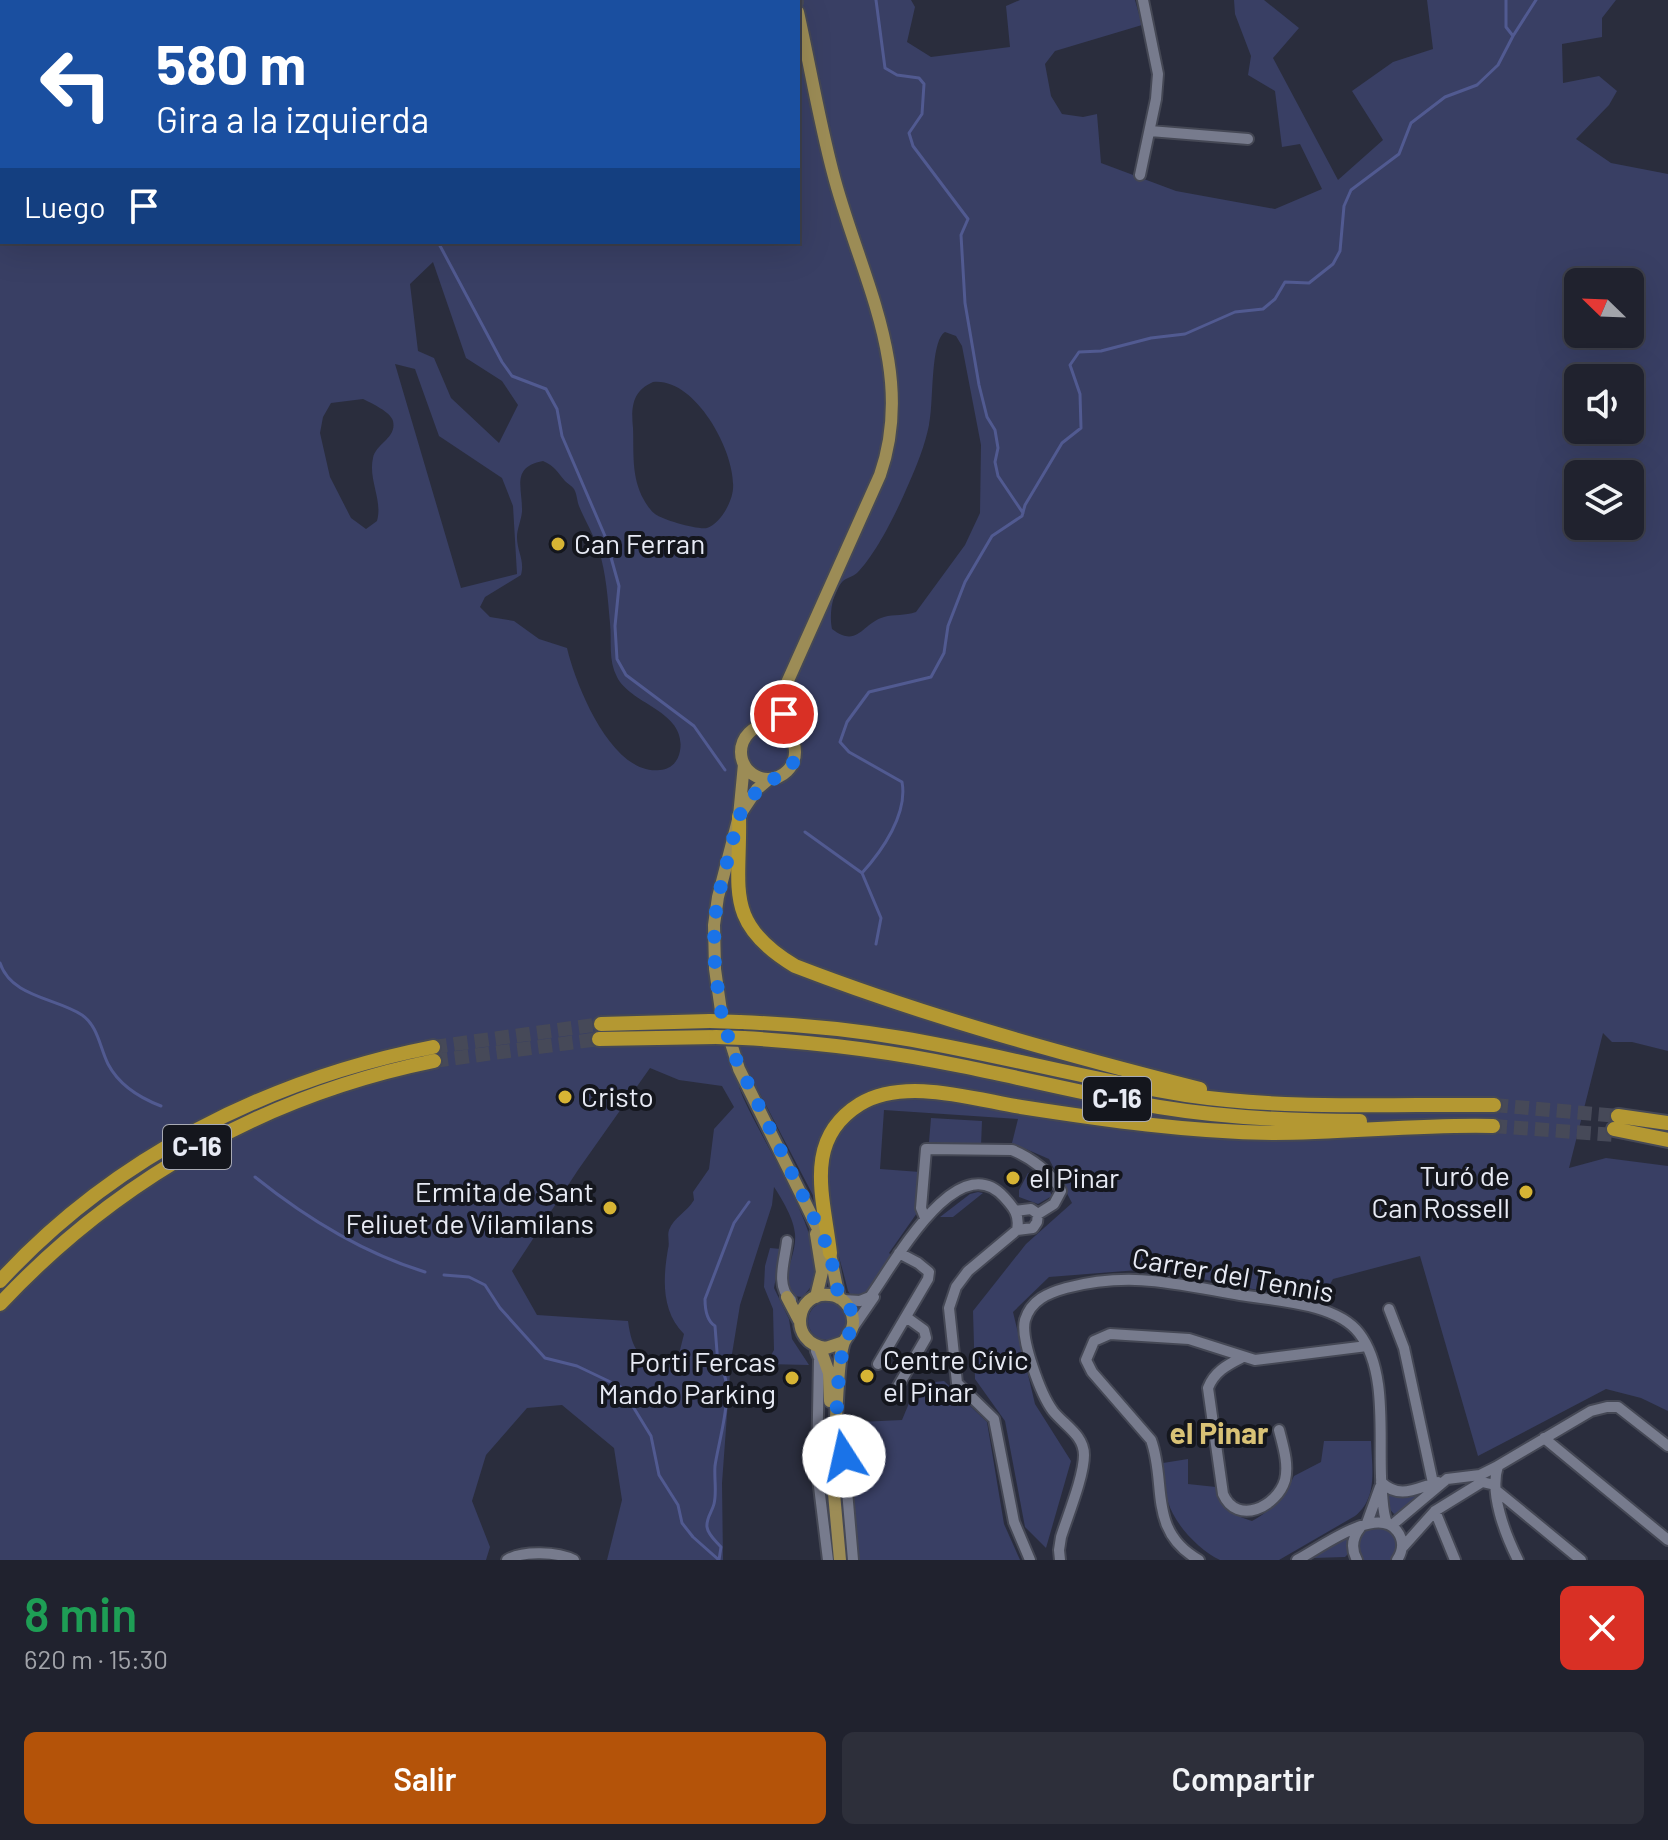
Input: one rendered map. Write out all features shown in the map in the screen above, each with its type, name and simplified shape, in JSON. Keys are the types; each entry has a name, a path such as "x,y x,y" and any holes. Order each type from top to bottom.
{"highway":[{"path":"739,816 736,887 740,906 751,930 775,954 795,966 961,1024 1230,1099"},
{"name":"C-16","path":"710,1021 739,1022 891,1037 1141,1087 1230,1099 1361,1105 1494,1117 1306,1121 1207,1114 892,1053 833,1045 600,1032 710,1021"},
{"name":"C-16","path":"0,1281 64,1221 110,1184 194,1131 260,1099 334,1070 433,1054 302,1099 224,1133 180,1157 132,1188 75,1232 0,1304"},
{"path":"830,1253 820,1195 823,1154 831,1133 844,1116 869,1100 888,1093 929,1092 1104,1119 1227,1131 1312,1132 1494,1117"},
{"path":"1668,1123 1616,1127 1668,1140"}],"main road":[{"path":"758,728 786,685 880,475 889,448 893,410 888,352 833,172 800,21"},
{"path":"739,816 757,789 769,779 784,774 793,763 795,751 784,714 786,685"},
{"path":"790,736 773,726 758,728 750,733 742,746 744,764 739,816 718,897 714,960 721,1011 739,1069 830,1253 841,1299 852,1313 852,1329 844,1342 831,1466"},
{"path":"744,764 753,775 769,779"},
{"path":"799,1320 821,1282 822,1266 814,1223"},
{"path":"811,1300 830,1295 841,1299"},
{"path":"787,1297 804,1337 817,1346 833,1348 844,1342"},
{"path":"817,1346 830,1380 831,1466 840,1560"},
{"path":"836,1422 844,1440 844,1456"}],"street":[{"path":"1140,175 1156,99 1158,74 1143,0"},
{"path":"1150,131 1248,139"},
{"path":"925,1218 921,1208 926,1149 1012,1150 1025,1156 1052,1178 1061,1191 1054,1204 1038,1214"},
{"path":"852,1329 899,1253 925,1218 960,1189 974,1183 994,1187 1015,1211 1017,1230"},
{"path":"1015,1211 1031,1209 1038,1214"},
{"path":"1030,1560 1014,1522 994,1419 960,1389 955,1377 949,1308 956,1287 968,1271 1017,1230 1033,1228 1038,1214"},
{"path":"787,1241 782,1282 787,1297 798,1303 811,1300"},
{"path":"878,1364 928,1279 929,1272 899,1253"},
{"name":"Carrer del Tennis","path":"1060,1560 1061,1537 1084,1454 1077,1435 1046,1400 1025,1338 1025,1319 1047,1293 1114,1278 1150,1279 1327,1311 1346,1320 1367,1346 1372,1358 1378,1396 1381,1482 1390,1524 1398,1531 1400,1556"},
{"path":"841,1299 865,1300 882,1281"},
{"path":"1389,1309 1404,1348 1433,1483"},
{"path":"897,1388 926,1338 924,1330 906,1317"},
{"path":"1199,1560 1177,1540 1159,1505 1156,1454 1151,1440 1092,1372 1086,1360 1094,1341 1110,1334 1189,1339 1255,1360 1367,1346"},
{"path":"817,1346 817,1470 828,1560"},
{"path":"1241,1358 1224,1367 1211,1380 1208,1388 1223,1494 1230,1505 1250,1511 1260,1509 1280,1492 1286,1467 1279,1430"},
{"path":"1381,1482 1398,1492 1410,1492 1447,1479 1480,1475 1591,1411 1607,1407 1618,1407 1668,1446"},
{"path":"1544,1438 1668,1540"},
{"path":"844,1456 853,1560"},
{"path":"1498,1466 1496,1488 1499,1510 1518,1560"},
{"path":"1297,1560 1364,1525 1377,1521 1390,1524 1447,1479"},
{"name":"Carrer del Tennis","path":"1357,1560 1353,1540 1374,1509 1381,1482"},
{"path":"1400,1556 1435,1511 1482,1482 1496,1488 1581,1560"},
{"path":"1435,1511 1455,1560"},
{"path":"507,1560 523,1554 567,1556 574,1560"}],"shaded area":[{"path":"800,0 911,0 915,7 907,42 931,57 1010,47 1006,6 1020,0 1135,0 1142,25 1055,51 1045,64 1051,96 1062,114 1083,117 1097,114 1101,163 1176,191 1275,209 1322,189 1300,144 1282,147 1275,91 1248,75 1251,56 1235,14 1234,0 1264,0 1299,28 1273,58 1338,180 1383,140 1352,91 1393,62 1433,49 1427,0 1616,0 1602,18 1602,37 1562,44 1563,83 1599,76 1617,91 1609,105 1576,139 1611,163 1668,174 1668,1051 1632,1042 1612,1042 1603,1033 1569,1168 1606,1158 1668,1166 1668,1411 1641,1398 1606,1389 1478,1456 1420,1256 1333,1279 1320,1302 1151,1269 1049,1277 1013,1312 1035,1404 1071,1461 1046,1548 1025,1527 1005,1421 975,1379 973,1311 1026,1244 1072,1203 1049,1159 1012,1143 1018,1119 884,1110 880,1169 920,1172 917,1213 889,1253 893,1256 877,1284 866,1295 852,1297 835,1243 826,1192 827,1168 833,1146 845,1126 871,1106 904,1097 1009,1111 984,1098 958,1092 905,1087 871,1092 840,1117 826,1138 818,1162 817,1203 757,1088 739,1087 801,1213 811,1239 815,1263 810,1288 802,1297 793,1296 788,1273 795,1242 794,1228 774,1187 772,1205 740,1305 731,1360 722,1483 723,1560 607,1560 622,1500 614,1448 562,1405 527,1408 486,1455 472,1501 490,1547 486,1560 0,1560 0,244 800,244","holes":["433,262 466,358 502,381 518,405 499,443 451,398 434,358 418,351 410,284","945,332 956,336 962,346 981,445 980,513 965,545 916,612 884,617 854,636 841,634 832,629 834,598 842,582 857,573 872,554 893,518 923,447 931,415 935,360 940,338","395,364 415,369 439,436 502,478 513,506 517,574 461,588","653,382 669,384 684,391 698,404 728,456 733,489 730,500 717,522 707,528 689,526 659,516 652,511 640,491 633,455 633,407 637,395","363,399 385,411 393,421 392,432 373,458 372,474 378,513 377,521 366,529 351,518 330,477 320,433 323,417 331,403","543,461 553,467 575,491 603,568 614,671 624,687 667,717 680,737 679,755 676,762 667,768 643,768 626,759 612,744 588,705 567,648 539,639 514,621 490,617 480,607 485,597 521,575 517,537 522,512 520,480 526,468","650,1068 679,1080 722,1086 734,1107 714,1129 709,1169 693,1192 694,1200 668,1232 666,1294 671,1315 684,1334 677,1362 667,1369 643,1358 638,1352 628,1321 537,1315 512,1271"]},
{"path":"931,1118 982,1121 981,1146 929,1142"},
{"path":"1028,1173 1046,1183 1052,1196 1038,1204 1019,1197 1019,1190"},
{"path":"983,1193 953,1217 940,1217 970,1194"},
{"path":"770,1248 781,1249 774,1288 789,1319 792,1339 809,1365 766,1364 774,1350 773,1309 764,1287"},
{"path":"827,1302 840,1308 846,1321 840,1334 827,1340 814,1334 808,1321 814,1308"},
{"path":"944,1381 987,1422 1004,1524 1020,1560 859,1560 852,1473 859,1422 902,1420 917,1384"},
{"path":"1324,1441 1371,1441 1372,1482 1367,1500 1355,1516 1279,1560 1220,1560 1189,1536 1171,1511 1163,1463 1188,1459 1188,1484 1216,1487 1228,1510 1252,1521 1277,1502 1294,1476 1321,1462"},
{"path":"1427,1487 1429,1491 1398,1513 1394,1514 1386,1505 1385,1492 1404,1498"},
{"path":"1378,1524 1395,1533 1398,1546 1391,1560 1364,1560 1358,1548 1359,1538"},
{"path":"1348,1535 1345,1557 1313,1558 1313,1555"}],"waterway":[{"path":"876,0 885,68 897,75 919,78 924,84 922,114 909,133 913,146 968,219 961,235 965,303 979,385 987,417 995,430 998,476 1023,513"},
{"path":"876,944 881,918 862,873 892,831 901,807 902,782 849,752 840,742 847,722 869,692 931,677 944,653 948,626 965,582 992,536 1022,516 1025,505 1062,443 1081,428 1080,394 1070,365 1079,352 1101,351 1151,338 1185,334 1235,312 1263,309 1275,299 1285,282 1309,283 1333,264 1340,251 1344,206 1351,190 1399,154 1411,123 1445,97 1477,85 1498,65 1513,36 1506,27 1506,0"},
{"path":"1513,36 1536,0"},
{"path":"439,244 512,376 546,389 557,409 562,436 605,536 619,586 615,626 617,659 626,675 694,726 725,770"},
{"path":"805,832 862,873"},
{"path":"0,963 6,974 24,990 82,1015 95,1031 108,1064 118,1078 138,1095 161,1106"},
{"path":"255,1177 336,1233 379,1255 425,1272"},
{"path":"444,1275 469,1277 485,1285 500,1308 545,1358 577,1366 621,1387 651,1436 659,1475 678,1505 682,1523 719,1560 721,1547 709,1533 707,1524 715,1499 715,1466 727,1398 724,1373 718,1365 715,1326 707,1314 705,1299 734,1223 749,1202"}],"tunnel":[{"path":"433,1047 601,1024"},
{"path":"434,1061 599,1039"},
{"path":"1494,1105 1618,1116"},
{"path":"1493,1126 1615,1135"}],"place":[{"name":"Can Ferran","path":"558,544"},
{"name":"Cristo","path":"565,1097"},
{"name":"el Pinar","path":"1013,1178"},
{"name":"Turó de Can Rossell","path":"1526,1192"},
{"name":"Ermita de Sant Feliuet de Vilamilans","path":"610,1208"},
{"name":"Centre Cívic el Pinar","path":"867,1376"},
{"name":"Porti Fercas Mando Parking","path":"792,1378"}],"district":[{"name":"el Pinar","path":"1219,1434"}],"route":[{"path":"784,714 794,745 793,763 784,774 761,785 739,816 718,897 714,925 715,969 721,1011 739,1069 824,1239 839,1298 852,1313 852,1329 844,1342 840,1360 836,1422 844,1440 844,1456"}]}
